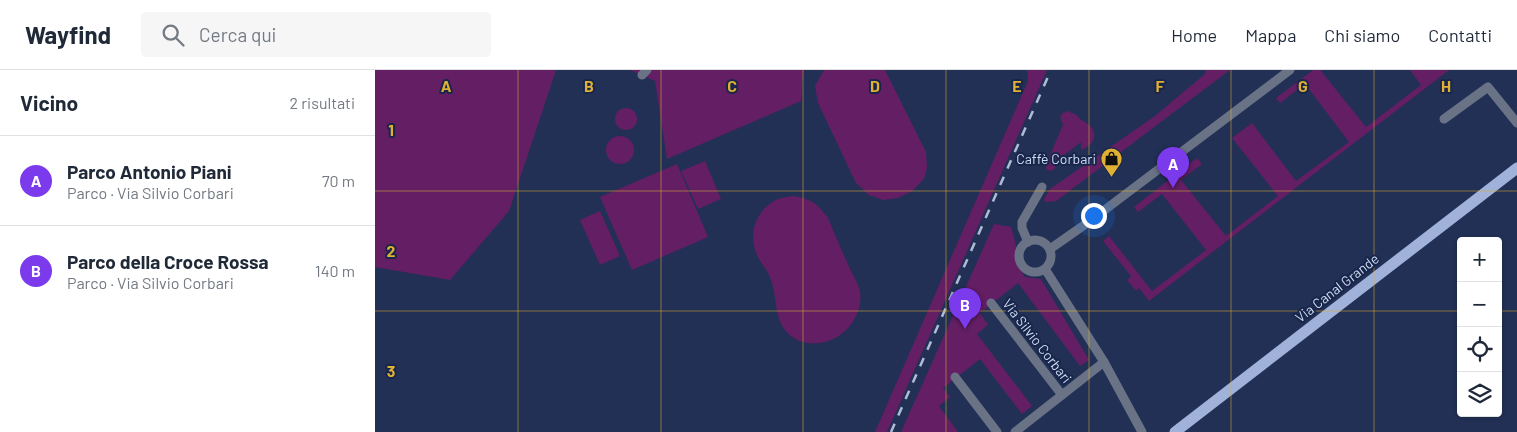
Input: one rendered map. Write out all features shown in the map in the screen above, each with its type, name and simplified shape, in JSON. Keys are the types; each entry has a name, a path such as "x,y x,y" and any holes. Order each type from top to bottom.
{"main road":[{"name":"Via Canal Grande","path":"1175,432 1517,168"}],"street":[{"path":"1050,249 1290,70"},
{"path":"1444,119 1488,87 1517,123"},
{"path":"1028,242 1022,222 1042,187"},
{"path":"1038,240 1050,249 1051,262 1045,269 1031,272 1023,267 1019,258 1021,249 1028,242 1038,240"},
{"path":"1045,269 1104,362 1142,432"},
{"name":"Via Silvio Corbari","path":"991,303 1062,395"},
{"name":"Via Silvio Corbari","path":"1015,432 1104,362"},
{"path":"955,377 997,432"}],"shaded area":[{"path":"375,70 556,70 509,211 450,280 375,267"},
{"path":"630,70 803,70 801,101 667,159 655,81"},
{"path":"824,70 885,70 926,152 927,168 924,179 912,191 898,198 883,200 869,195 856,183 818,103 815,86"},
{"path":"1027,70 1047,70 887,432 875,432 1028,81"},
{"path":"1206,70 1230,70 1056,201 1045,202 1044,199 1050,189 1155,116 1205,74"},
{"path":"1313,70 1322,70 1366,127 1421,85 1410,70 1449,70 1149,301 1139,288 1136,291 1127,280 1131,276 1103,241 1109,236 1152,291 1206,250 1162,194 1138,212 1134,207 1197,158 1202,164 1181,180 1226,236 1278,196 1232,138 1252,123 1296,181 1349,142 1305,84 1280,103 1276,98"},
{"path":"626,108 634,111 637,119 634,127 626,130 618,127 615,119 618,111"},
{"path":"1067,111 1077,115 1089,125 1094,133 1093,140 1081,150 1081,142 1056,161 1055,169 1050,171 1046,169 1047,162 1063,125 1060,116"},
{"path":"620,136 630,140 634,150 630,160 620,164 610,160 606,150 610,140"},
{"path":"705,161 721,199 698,209 681,171"},
{"path":"677,164 708,237 632,270 600,197"},
{"path":"793,196 813,203 828,218 860,292 857,314 849,327 838,337 821,343 800,341 785,330 777,310 771,280 756,253 754,245 755,224 762,211 776,200"},
{"path":"600,211 620,256 600,265 580,220"},
{"path":"994,224 1011,227 1016,245 1015,262 1025,277 1041,279 1089,360 1080,366 1018,283 980,313 988,325 977,334 1032,406 1022,414 980,359 943,388 950,397 939,406 958,432 901,432"}],"railway":[{"path":"891,432 1051,70"}],"place":[{"name":"Caffè Corbari","path":"1112,178"},
{"name":"Parco Antonio Piani","path":"1173,188"},
{"name":"Parco della Croce Rossa","path":"965,329"}]}
